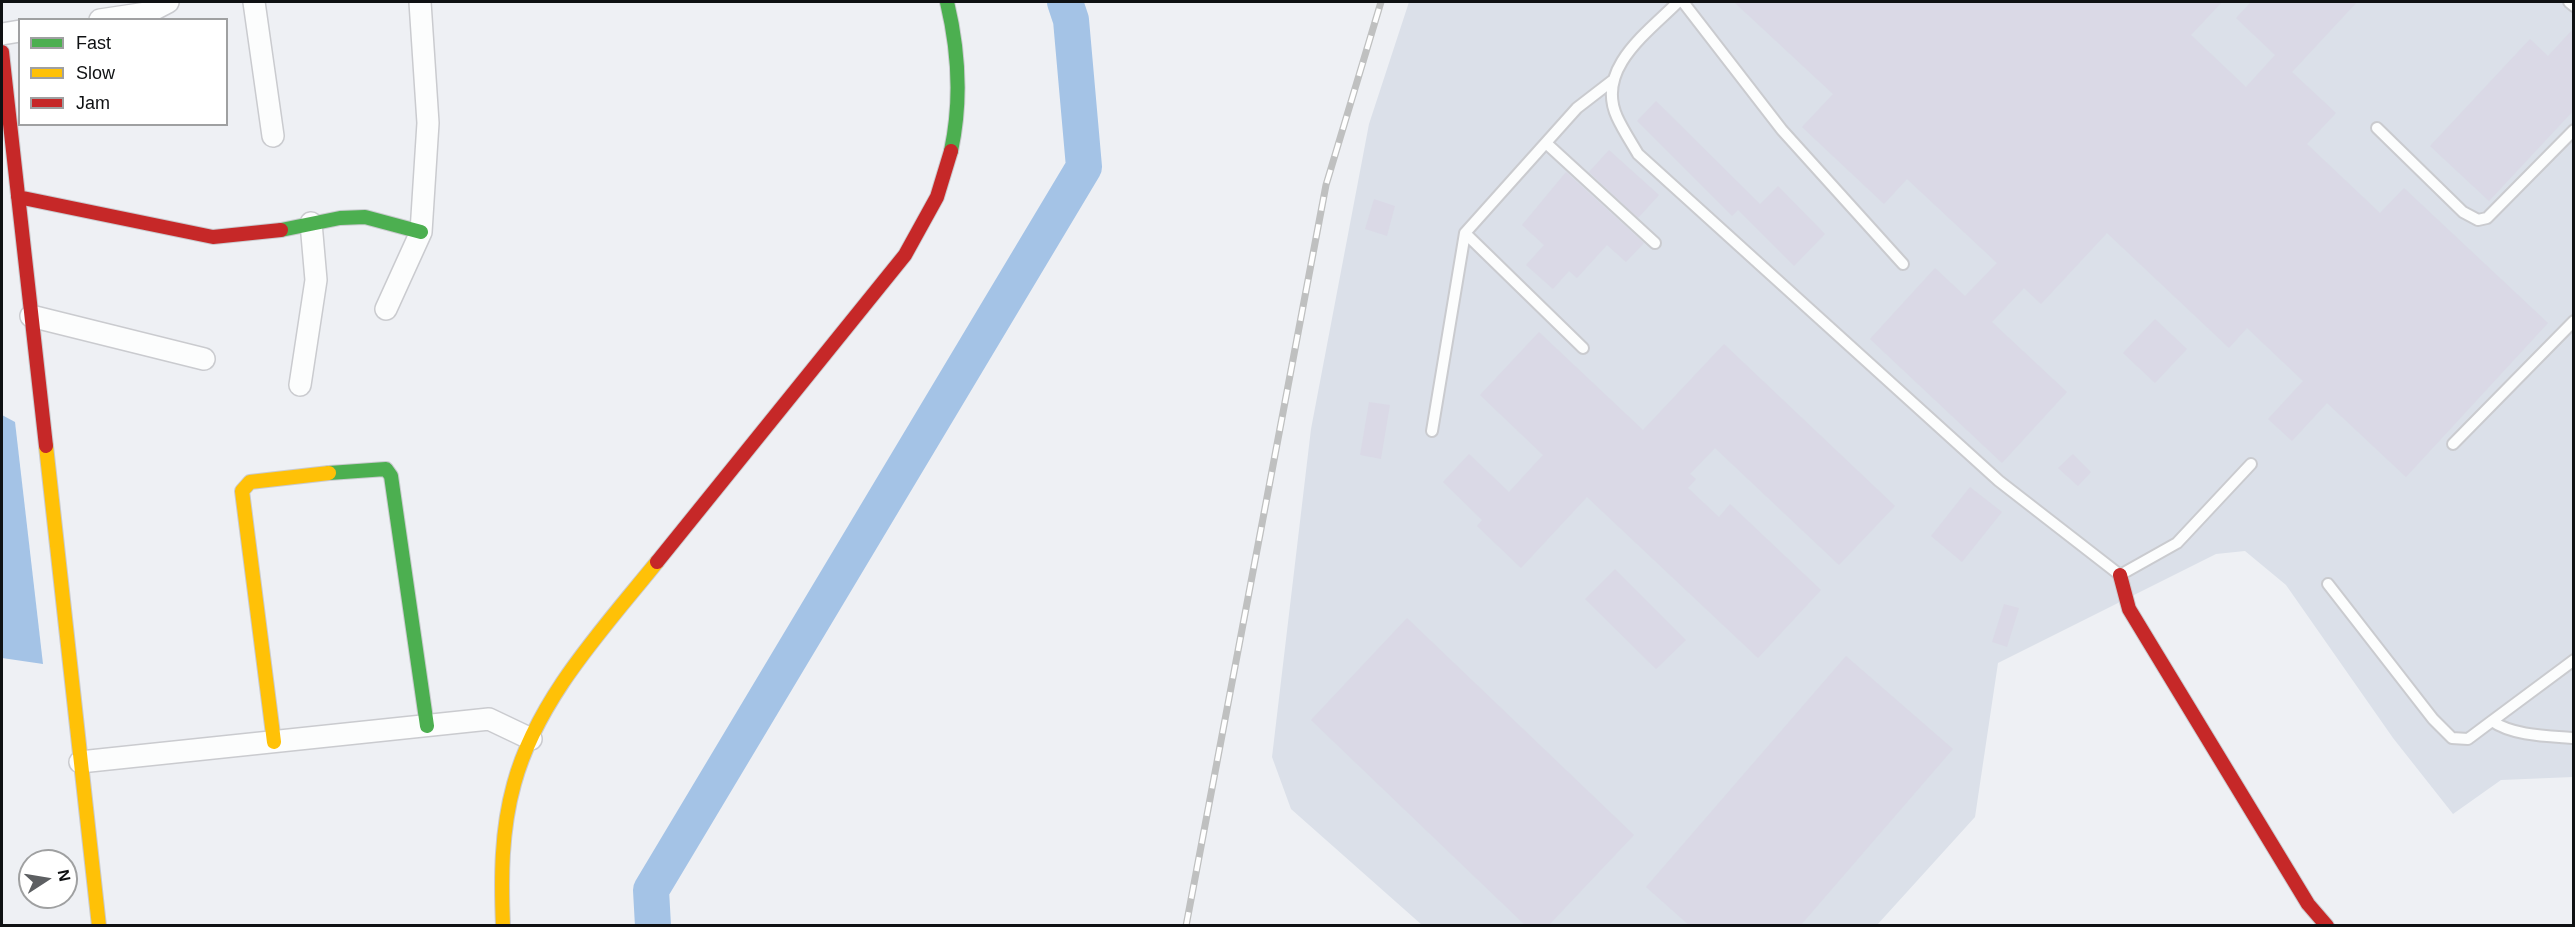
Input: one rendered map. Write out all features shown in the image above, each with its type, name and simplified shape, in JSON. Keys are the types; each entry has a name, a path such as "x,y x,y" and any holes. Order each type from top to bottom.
{"street":[{"path":"113,18 147,13 168,2"},
{"path":"254,2 273,136"},
{"path":"386,309 421,232 428,123 420,2"},
{"path":"503,926 500,874 505,817 519,767 531,739 576,663 905,255 925,226 951,154 958,111 959,55 947,2"},
{"path":"2,34 18,31"},
{"path":"2,52 99,926"},
{"path":"18,197 213,237 269,232 365,216 421,232"},
{"path":"300,385 316,280 311,224"},
{"path":"31,316 204,359"},
{"path":"274,742 242,491 250,482 377,468 386,469 391,476 427,726"},
{"path":"2120,575 2129,609 2308,904 2327,926"},
{"path":"81,762 489,719 531,739"}],"lane":[{"path":"1903,264 1782,130 1680,2 1618,64 1612,81 1616,115 1638,154 1999,481 2120,575 2177,543 2251,464"},
{"path":"2569,2 2574,6"},
{"path":"1432,431 1465,233 1577,108 1612,81"},
{"path":"2377,128 2463,212 2478,220 2487,218 2574,130"},
{"path":"1546,143 1654,243"},
{"path":"1465,233 1583,348"},
{"path":"2453,444 2573,323"},
{"path":"2328,584 2433,719 2452,738 2468,739 2574,660"},
{"path":"2492,721 2498,725 2522,731 2574,738"}],"shaded area":[{"path":"1409,2 2573,2 2573,777 2501,780 2453,814 2393,738 2286,585 2245,551 2216,554 1998,663 1975,817 1877,925 1422,925 1291,809 1272,757 1311,429 1369,124"}],"water":[{"path":"2,415 15,422 43,664 2,658"}],"building":[{"path":"1734,2 2222,2 2191,35 2246,87 2275,55 2236,18 2251,2 2357,2 2292,72 2336,113 2307,144 2380,213 2404,188 2548,323 2406,477 2327,403 2292,441 2268,419 2303,381 2247,328 2229,348 2107,233 2041,304 2024,288 1992,322 2067,392 2002,463 1870,339 1935,268 1965,296 1997,263 1907,179 1884,204 1802,127 1833,94"},
{"path":"2574,28 2574,110 2489,201 2430,146 2530,39 2548,56"},
{"path":"1656,101 1760,204 1778,186 1825,234 1794,266 1738,210 1732,216 1637,121"},
{"path":"1609,150 1659,195 1638,218 1589,172"},
{"path":"1566,172 1644,243 1626,262 1607,245 1577,278 1569,271 1553,289 1526,265 1544,245 1522,225"},
{"path":"1374,199 1395,206 1387,236 1365,229"},
{"path":"2155,319 2187,349 2155,383 2123,353"},
{"path":"1539,332 1643,430 1724,344 1895,506 1839,565 1715,448 1690,474 1696,479 1688,488 1719,517 1730,504 1821,590 1758,658 1587,497 1521,568 1477,526 1482,520 1443,482 1469,454 1509,492 1543,455 1480,395"},
{"path":"1369,402 1390,405 1381,459 1360,455"},
{"path":"2073,454 2091,472 2078,486 2058,468"},
{"path":"1970,487 2002,512 1962,562 1931,536"},
{"path":"1615,569 1686,640 1656,669 1585,599"},
{"path":"2004,604 2019,608 2007,647 1992,642"},
{"path":"1407,618 1634,835 1548,926 1526,926 1311,720"},
{"path":"1846,656 1953,749 1800,926 1690,926 1646,887"}],"waterway":[{"path":"653,926 651,890 1084,167 1071,20 1065,2"}],"railway":[{"path":"1186,926 1326,185 1381,2"}],"traffic: fast":[{"path":"947,2 958,76 957,113 951,151"},
{"path":"281,230 340,218 365,217 421,232"},
{"path":"329,473 386,469 391,476 427,726"}],"traffic: slow":[{"path":"46,446 99,926"},
{"path":"274,742 242,491 250,482 329,473"},
{"path":"503,926 504,837 514,784 525,753 538,723 574,666 657,562"}],"traffic: jam":[{"path":"2,52 46,446"},
{"path":"657,562 905,255 937,197 951,151"},
{"path":"18,197 213,237 281,230"},
{"path":"2120,575 2129,609 2308,904 2327,926"}]}
